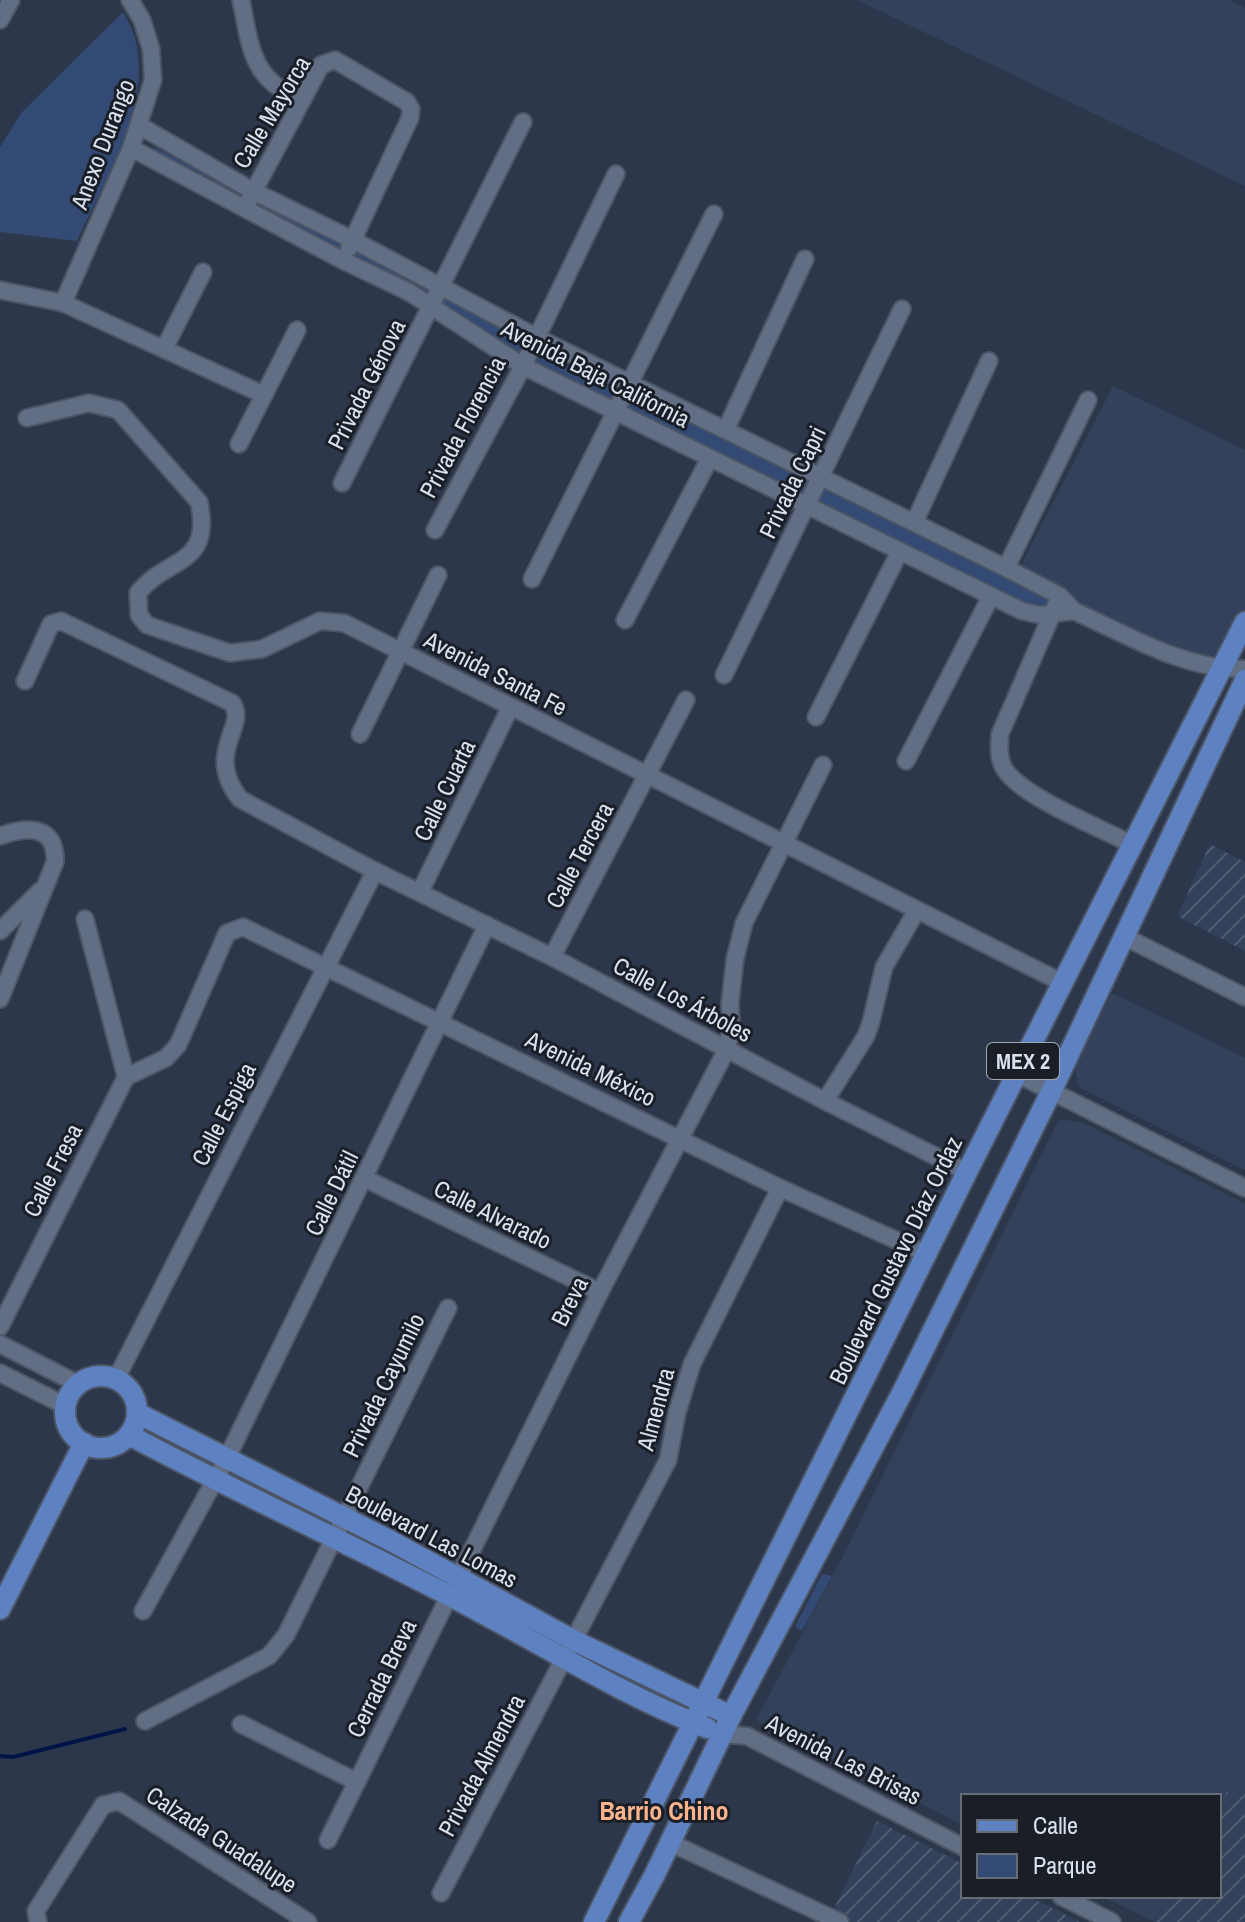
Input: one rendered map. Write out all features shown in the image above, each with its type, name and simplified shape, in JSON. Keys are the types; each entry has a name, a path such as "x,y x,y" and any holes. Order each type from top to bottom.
{"main road":[{"name":"Boulevard Gustavo Díaz Ordaz","path":"594,1922 1245,622"},
{"name":"MEX 2","path":"629,1922 671,1843 727,1725 903,1391 1051,1092 1245,680"},
{"path":"103,1376 116,1379 135,1399 137,1413 129,1435 119,1443 95,1448 73,1434 66,1421 66,1406 78,1384 103,1376"},
{"name":"Boulevard Las Lomas","path":"137,1413 344,1518 564,1659 694,1723 727,1725"},
{"name":"Boulevard Las Lomas","path":"129,1435 214,1481 334,1539 453,1586 703,1703 727,1725"},
{"path":"0,1609 84,1443"}],"street":[{"path":"0,20 11,0"},
{"name":"Anexo Durango","path":"63,303 140,126 153,80 151,49 142,20 130,0"},
{"path":"241,0 252,52 260,69 274,84 302,100"},
{"name":"Calle Mayorca","path":"245,209 321,65 335,60 407,102 411,109 410,118 342,260"},
{"path":"443,286 523,122"},
{"name":"Avenida Baja California","path":"140,126 253,191 443,286 536,337 915,521 1060,596 1074,611 1178,657 1220,669 1245,669"},
{"name":"Avenida Baja California","path":"131,148 342,260 390,281 523,366 807,506 1032,614 1074,611"},
{"name":"Privada Florencia","path":"435,530 523,366 616,174"},
{"path":"532,579 714,214"},
{"path":"726,429 805,259"},
{"path":"164,349 203,272"},
{"name":"Privada Génova","path":"342,483 443,286"},
{"path":"0,290 63,303 262,394"},
{"name":"Privada Capri","path":"724,675 902,309"},
{"path":"239,444 297,330"},
{"path":"915,521 989,361"},
{"path":"1006,568 1088,400"},
{"name":"Avenida Santa Fe","path":"27,418 89,403 118,410 199,502 203,521 198,541 189,557 145,583 138,593 139,615 147,625 230,653 262,649 320,621 344,623 1063,983"},
{"path":"625,620 710,458"},
{"path":"816,717 900,551"},
{"path":"360,734 438,575"},
{"path":"906,761 991,596"},
{"path":"1060,596 1000,734 999,753 1004,769 1032,793 1133,845"},
{"name":"Calle Los Árboles","path":"25,681 51,624 61,621 232,703 236,716 224,755 224,769 240,799 375,871 552,957 967,1172"},
{"name":"Calle Tercera","path":"552,957 686,700"},
{"name":"Calle Cuarta","path":"420,892 510,708"},
{"path":"727,1049 735,959 744,923 823,765"},
{"path":"0,836 25,831 41,832 51,837 55,848 55,862 0,999"},
{"name":"Calle Espiga","path":"116,1379 375,871"},
{"path":"0,931 44,887"},
{"path":"825,1101 866,1036 884,967 917,910"},
{"path":"85,919 126,1077"},
{"name":"Calle Dátil","path":"143,1611 226,1460 366,1179 487,925"},
{"name":"Avenida México","path":"126,1077 166,1058 178,1045 227,933 243,927 780,1188 927,1254"},
{"path":"1123,936 1245,997"},
{"name":"Breva","path":"453,1586 600,1292 727,1049"},
{"path":"1017,1074 1245,1188"},
{"name":"Calle Fresa","path":"0,1327 126,1077"},
{"name":"Calle Alvarado","path":"366,1179 600,1292"},
{"name":"Almendra","path":"564,1659 668,1460 677,1413 692,1364 780,1188"},
{"name":"Privada Cayumilo","path":"145,1721 269,1656 286,1635 448,1308"},
{"path":"0,1344 78,1384"},
{"path":"0,1373 66,1406"},
{"name":"Cerrada Breva","path":"328,1840 453,1586"},
{"name":"Privada Almendra","path":"441,1893 564,1659"},
{"path":"241,1724 357,1782"},
{"name":"Avenida Las Brisas","path":"727,1725 961,1846"},
{"name":"Calzada Guadalupe","path":"38,1922 36,1911 103,1805 119,1801 308,1922"},
{"path":"671,1843 840,1922"},
{"path":"1064,1898 1088,1917 1112,1922"}],"shaded area":[{"path":"857,0 1229,0 1245,8 1245,186"},
{"path":"1113,386 1245,450 1245,623 1218,675 1016,575"},
{"path":"1210,844 1245,862 1245,951 1177,916"},
{"path":"1112,993 1245,1058 1245,1170 1079,1087 1074,1066"},
{"path":"1059,1119 1083,1123 1245,1204 1245,1785 1238,1798 1227,1793 1221,1803 1221,1794 961,1794 961,1824 756,1720 843,1556"},
{"path":"1245,1785 1245,1922 1154,1922 1168,1898 1221,1898 1221,1802 1227,1792 1238,1798"},
{"path":"877,1821 961,1863 961,1898 1032,1898 1080,1922 851,1922 832,1913"},
{"path":"1106,1898 1168,1898 1154,1922"}],"green space":[{"path":"123,12 135,39 139,68 136,98 117,158 77,241 0,232 0,147 22,112"},
{"path":"153,147 202,170 242,194 239,199 158,155"},
{"path":"262,203 344,243 339,252 259,210"},
{"path":"357,250 432,288 427,297 352,259"},
{"path":"445,295 526,342 518,358 441,305"},
{"path":"541,352 617,390 612,401 536,363"},
{"path":"635,393 808,480 801,494 628,407"},
{"path":"825,488 1037,592 1049,600 1046,608 1027,607 818,504"},
{"path":"822,1574 832,1576 802,1631 796,1625"}],"waterway":[{"path":"0,1756 13,1757 125,1729"}],"district":[{"name":"Barrio Chino","path":"664,1810"}]}
